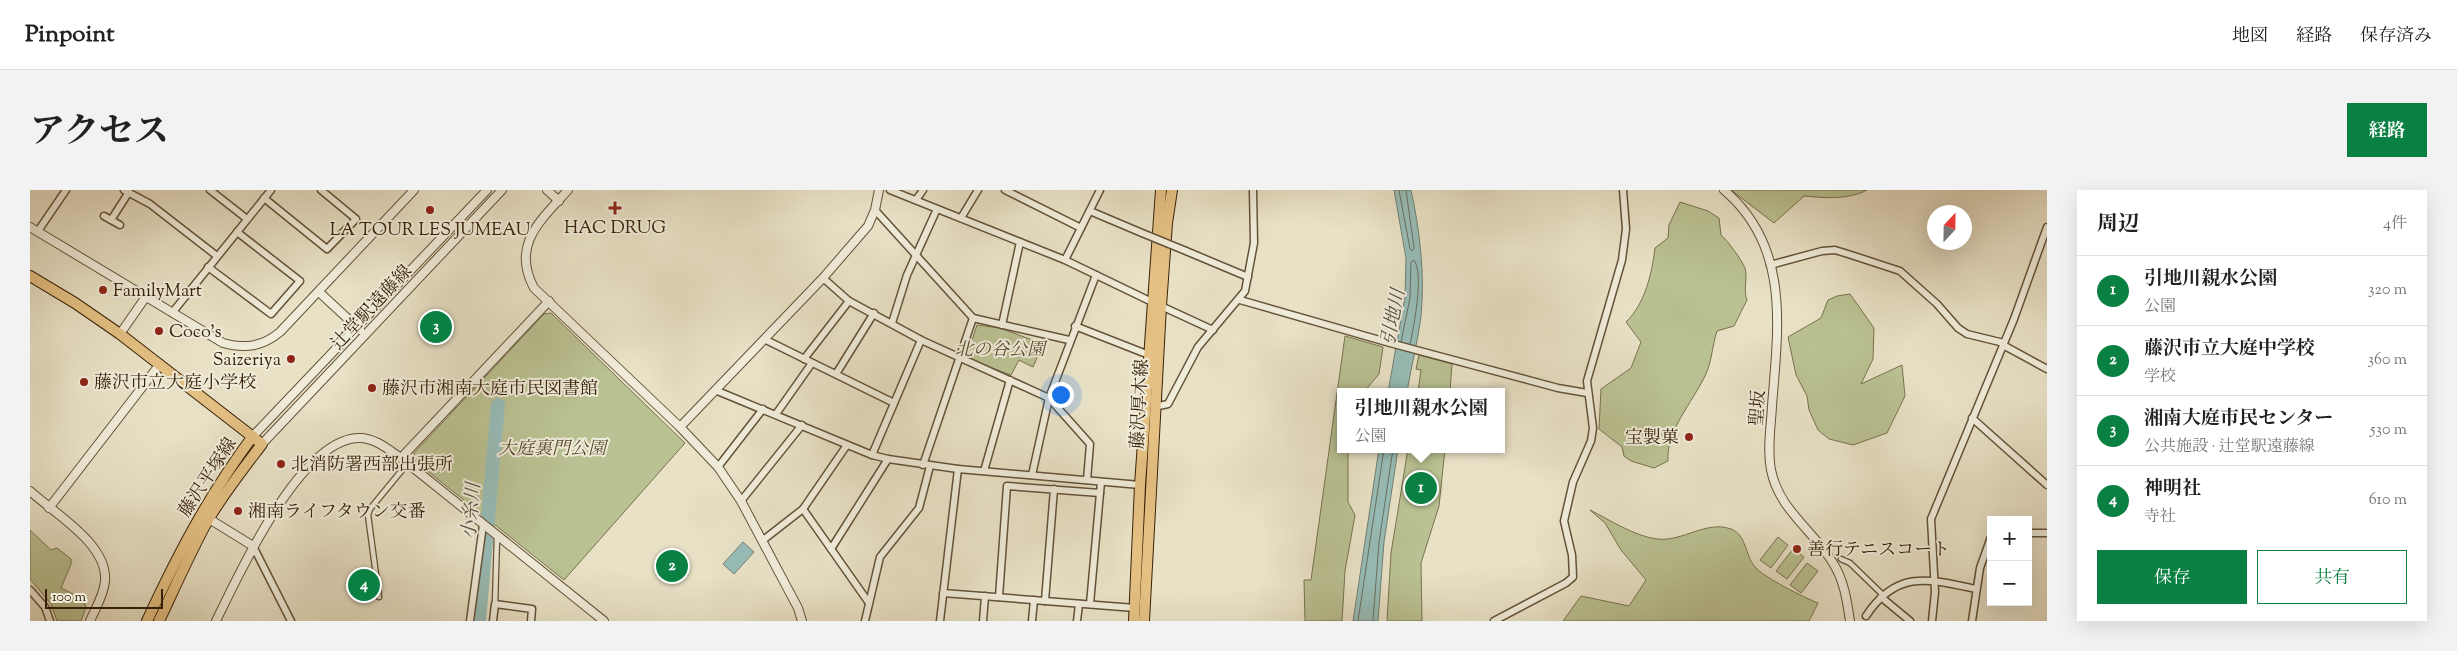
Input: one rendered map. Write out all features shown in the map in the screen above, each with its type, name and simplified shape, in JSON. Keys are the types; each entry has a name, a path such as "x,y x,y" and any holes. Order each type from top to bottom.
{"main road":[{"name":"藤沢厚木線","path":"1144,621 1161,190"},
{"name":"藤沢厚木線","path":"1134,621 1140,485 1151,407 1149,355 1172,190"},
{"name":"藤沢平塚線","path":"30,276 120,334 253,436 225,474 159,621"},
{"path":"253,436 262,444"},
{"name":"藤沢平塚線","path":"147,621 205,516 262,444"}],"street":[{"path":"38,231 64,192 55,190"},
{"path":"210,190 247,219"},
{"path":"172,313 270,190"},
{"path":"264,198 327,250 356,220 321,190"},
{"path":"30,227 145,298 223,342 237,347 251,347 263,344 273,338 414,190"},
{"name":"辻堂駅遠藤線","path":"253,436 486,190"},
{"name":"辻堂駅遠藤線","path":"262,444 502,190"},
{"path":"547,190 558,201"},
{"path":"568,190 539,223 526,244 524,257 526,273 534,288 680,427 718,467 741,502 798,608 802,621"},
{"path":"680,427 823,278 868,226 875,210 880,190"},
{"path":"890,190 1065,260 1213,330"},
{"path":"916,200 922,190"},
{"path":"961,218 978,190"},
{"path":"1005,190 1082,228"},
{"path":"1065,260 1100,190"},
{"path":"1151,407 1168,404 1190,359 1245,292 1254,243 1255,210 1253,190"},
{"path":"1494,621 1566,583 1573,577 1572,555 1564,521 1573,482 1591,441 1592,420 1587,393 1588,376 1619,272 1625,244 1624,190"},
{"name":"聖坂","path":"1724,190 1750,221 1770,265 1777,290 1779,309 1770,437 1771,469 1781,498 1834,564 1843,582 1850,621"},
{"path":"111,220 126,191 150,204 217,256"},
{"path":"892,323 916,254 937,209"},
{"path":"875,210 972,318 1070,340"},
{"path":"1090,212 1248,277"},
{"path":"104,216 120,225"},
{"path":"1932,621 1935,580 1931,519 2004,344 2047,227"},
{"path":"208,268 271,314 300,281 237,232"},
{"path":"1002,324 1020,242"},
{"path":"1770,265 1822,251 1835,250 1900,272 1909,277 1958,328 1967,334 2004,344 2047,369"},
{"path":"1032,475 1049,398 1096,275"},
{"path":"823,278 849,300 921,340 1049,398 1090,444 1087,480"},
{"path":"318,292 365,335"},
{"path":"120,334 145,298"},
{"path":"804,359 849,300"},
{"path":"1240,300 1390,343 1558,388 1587,393"},
{"path":"379,597 368,515 370,509 404,461 549,301"},
{"path":"836,374 874,313"},
{"path":"865,621 880,557 919,508 927,465 972,318"},
{"path":"1075,326 1149,355"},
{"path":"764,339 894,403"},
{"path":"872,455 921,340"},
{"path":"776,414 812,363"},
{"path":"49,508 160,364"},
{"path":"984,471 1010,380"},
{"path":"715,390 872,455 888,459 958,469 1140,485"},
{"path":"718,467 763,409"},
{"path":"1972,418 2032,474 2047,485"},
{"path":"741,502 802,425"},
{"path":"216,621 252,546 292,488 320,454 342,440 362,438 381,444 404,461 604,621"},
{"path":"762,541 803,509 847,445"},
{"path":"831,550 888,459"},
{"path":"940,621 958,469"},
{"path":"1090,604 1101,482"},
{"path":"999,597 1007,486 1100,493"},
{"path":"1045,601 1054,489"},
{"path":"30,491 88,540 102,559 105,582 90,621"},
{"path":"803,509 869,603"},
{"path":"205,516 252,546 291,621"},
{"path":"470,621 483,525"},
{"path":"2032,533 2047,533"},
{"path":"493,621 497,537"},
{"path":"1972,621 1976,589 1987,547"},
{"path":"1841,559 1850,563 1910,621"},
{"path":"1865,618 1882,596 1913,580 1935,580 1976,589"},
{"path":"30,590 45,607 50,621"},
{"path":"943,592 1135,608"},
{"path":"983,621 986,596"},
{"path":"1032,621 1034,600"},
{"path":"495,604 532,609 531,621"},
{"path":"1077,621 1079,604"}],"green space":[{"path":"1731,190 1867,190 1844,197 1804,196 1774,223"},
{"path":"1680,202 1708,211 1719,218 1721,235 1734,250 1745,268 1747,300 1734,326 1717,331 1707,371 1675,428 1668,450 1668,461 1654,468 1631,461 1624,456 1622,447 1599,429 1601,389 1631,368 1641,342 1626,322 1633,315 1643,297 1650,278 1655,248 1668,238 1669,225"},
{"path":"1850,294 1874,328 1873,359 1861,384 1902,365 1905,396 1887,433 1853,445 1829,439 1818,430 1809,410 1807,396 1796,375 1788,337 1821,318 1828,300"},
{"name":"大庭裏門公園","path":"551,313 685,443 564,580 415,461 414,453 544,314"},
{"name":"北の谷公園","path":"977,325 1000,328 1043,344 1033,367 1019,360 1011,375 970,360 967,355"},
{"path":"1345,336 1383,347 1379,374 1367,388 1338,388"},
{"path":"1419,355 1452,364 1450,388 1419,388 1421,370 1416,369"},
{"path":"1337,393 1337,453 1348,453 1348,502 1355,515 1345,571 1342,621 1305,621 1304,580 1311,580"},
{"path":"1407,453 1445,453 1439,506 1421,563 1422,621 1387,621 1391,553"},
{"path":"1590,510 1631,531 1657,539 1667,539 1713,527 1731,529 1740,536 1752,562 1759,571 1785,587 1818,603 1809,621 1563,621 1581,596 1629,606 1646,580 1621,550 1605,523"},
{"path":"30,530 51,550 57,548 71,559 71,564 61,588 83,599 86,607 81,621 57,621 51,604 30,579"},
{"path":"1778,537 1788,545 1771,568 1760,560"},
{"path":"1793,549 1804,557 1787,579 1776,571"},
{"path":"1807,563 1818,571 1801,593 1790,585"}],"water":[{"path":"1394,190 1411,190 1419,237 1422,300 1418,335 1408,388 1389,388 1405,297 1406,258"},
{"path":"1378,453 1397,453 1384,542 1378,621 1353,621"},
{"path":"743,542 754,552 734,574 723,564"}],"waterway":[{"name":"小糸川","path":"479,621 498,405"}],"place":[{"name":"HAC DRUG","path":"615,208"},
{"name":"LA TOUR LES JUMEAU","path":"430,210"},
{"name":"FamilyMart","path":"103,290"},
{"name":"湘南大庭市民センター","path":"436,327"},
{"name":"Coco's","path":"159,331"},
{"name":"Saizeriya","path":"291,359"},
{"name":"藤沢市立大庭小学校","path":"84,382"},
{"name":"藤沢市湘南大庭市民図書館","path":"372,388"},
{"name":"宝製菓","path":"1689,437"},
{"name":"北消防署西部出張所","path":"281,464"},
{"name":"引地川親水公園","path":"1421,488"},
{"name":"湘南ライフタウン交番","path":"238,511"},
{"name":"善行テニスコート","path":"1797,549"},
{"name":"藤沢市立大庭中学校","path":"672,566"},
{"name":"神明社","path":"364,585"}],"water label":[{"name":"引地川","path":"1392,317"}]}
